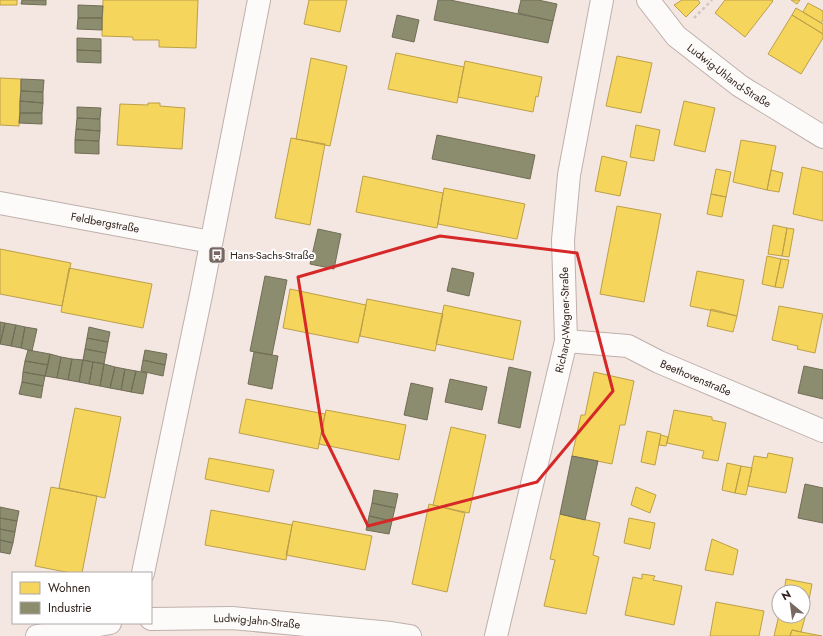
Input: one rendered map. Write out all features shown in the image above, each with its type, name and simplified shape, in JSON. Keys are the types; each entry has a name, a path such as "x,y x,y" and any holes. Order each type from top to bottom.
{"street":[{"path":"143,572 212,242 259,0"},
{"name":"Richard-Wagner-Straße","path":"496,636 566,341 563,240 569,175 602,0"},
{"name":"Ludwig-Uhland-Straße","path":"648,0 676,36 740,86 823,137"},
{"name":"Feldbergstraße","path":"0,203 212,242"},
{"name":"Beethovenstraße","path":"566,341 628,346 659,362 823,431"},
{"name":"Ludwig-Jahn-Straße","path":"152,619 232,618 410,636"},
{"path":"37,636 104,624"}],"highlighted area":[{"path":"440,236 577,253 613,391 537,482 368,526 323,434 298,277"}],"building: Wohnen":[{"path":"0,0 17,0 17,5 0,5"},
{"path":"103,0 198,0 196,48 159,47 159,40 133,40 133,37 102,36"},
{"path":"309,0 347,0 340,32 304,24"},
{"path":"682,0 698,0 700,3 686,17 674,5"},
{"path":"725,0 773,1 745,37 715,13"},
{"path":"791,0 800,0 797,4"},
{"path":"808,3 823,11 823,20 821,23 803,12"},
{"path":"796,8 823,24 823,34 792,15"},
{"path":"792,15 823,34 823,38 801,74 768,54"},
{"path":"396,53 464,67 457,103 388,89"},
{"path":"617,56 652,63 641,113 606,106"},
{"path":"311,58 347,66 330,146 296,139"},
{"path":"465,61 542,77 533,112 458,97"},
{"path":"0,78 21,79 19,126 0,125"},
{"path":"684,101 715,108 705,152 674,145"},
{"path":"148,103 160,103 160,106 185,108 182,149 117,145 120,104 148,105"},
{"path":"636,125 660,130 654,161 630,157"},
{"path":"291,138 325,144 310,225 275,218"},
{"path":"741,140 776,146 767,190 733,182"},
{"path":"602,156 627,162 620,196 595,191"},
{"path":"802,167 823,172 823,221 793,214"},
{"path":"716,169 731,172 726,197 711,194"},
{"path":"771,170 783,173 779,192 767,190"},
{"path":"363,176 443,193 437,228 356,212"},
{"path":"444,188 525,204 517,239 438,224"},
{"path":"711,194 726,197 722,217 707,214"},
{"path":"617,206 661,214 644,302 600,294"},
{"path":"773,225 787,228 782,256 768,254"},
{"path":"787,228 794,229 789,257 782,256"},
{"path":"0,249 71,263 62,306 0,294"},
{"path":"767,256 781,259 775,287 762,284"},
{"path":"781,259 789,260 783,288 775,287"},
{"path":"69,268 152,284 143,328 61,312"},
{"path":"697,271 744,280 737,316 690,306"},
{"path":"290,289 366,305 358,343 283,328"},
{"path":"367,299 443,314 435,351 360,336"},
{"path":"444,305 521,321 513,360 436,344"},
{"path":"779,306 823,314 815,353 797,349 798,346 772,340"},
{"path":"711,309 737,316 733,332 707,326"},
{"path":"594,372 634,381 625,425 620,425 612,464 572,456 581,415 585,415"},
{"path":"246,399 325,414 318,449 239,433"},
{"path":"75,408 121,417 105,498 59,488"},
{"path":"326,410 406,425 399,460 319,444"},
{"path":"674,410 712,417 712,420 726,423 718,461 702,458 704,451 667,443"},
{"path":"451,427 486,435 469,513 433,505"},
{"path":"647,431 661,434 655,465 641,462"},
{"path":"661,435 668,437 666,446 659,445"},
{"path":"768,453 793,458 786,493 748,486 754,456 767,458"},
{"path":"209,458 274,470 269,492 205,479"},
{"path":"727,463 741,466 735,493 722,490"},
{"path":"741,466 752,468 746,495 735,493"},
{"path":"51,487 97,496 82,572 66,572 35,566"},
{"path":"636,487 656,495 650,513 631,505"},
{"path":"429,504 465,513 447,592 412,584"},
{"path":"211,510 292,525 286,560 205,545"},
{"path":"560,514 600,523 593,555 599,557 586,614 544,606 555,560 550,559"},
{"path":"629,518 655,523 650,549 624,543"},
{"path":"293,521 372,536 365,570 286,555"},
{"path":"712,539 738,550 733,575 705,570"},
{"path":"642,574 655,576 653,580 682,586 674,625 625,615 633,577 642,579"},
{"path":"786,579 812,584 811,589 811,584 785,584"},
{"path":"716,602 764,611 759,636 710,636"},
{"path":"777,624 803,624 801,632 792,630 790,636 774,636"},
{"path":"792,630 801,632 822,636 790,636"}],"building: Industrie":[{"path":"22,0 46,0 46,5 21,4"},
{"path":"438,0 450,0 553,21 548,43 434,20"},
{"path":"521,0 538,0 557,4 553,21 518,13"},
{"path":"78,5 103,6 102,18 78,18"},
{"path":"397,15 419,20 414,42 392,37"},
{"path":"78,18 102,18 102,30 77,29"},
{"path":"77,38 101,39 101,51 77,50"},
{"path":"77,50 101,51 101,63 77,62"},
{"path":"21,79 44,80 43,92 21,91"},
{"path":"21,91 43,92 43,103 20,101"},
{"path":"20,101 43,103 42,113 20,113"},
{"path":"77,107 101,108 100,119 77,118"},
{"path":"20,113 42,113 42,124 19,123"},
{"path":"77,118 100,119 100,131 76,129"},
{"path":"76,129 100,131 99,141 75,140"},
{"path":"437,135 535,155 530,179 432,159"},
{"path":"75,140 99,141 99,154 75,153"},
{"path":"318,229 341,234 334,269 310,264"},
{"path":"452,268 474,273 469,296 447,291"},
{"path":"265,276 287,280 272,355 250,351"},
{"path":"0,322 5,323 0,344"},
{"path":"5,323 16,325 11,346 0,344"},
{"path":"16,325 25,327 21,348 11,346"},
{"path":"25,327 37,329 32,351 21,348"},
{"path":"89,327 110,332 108,342 87,338"},
{"path":"87,338 108,342 106,353 85,349"},
{"path":"85,349 106,353 104,364 83,360"},
{"path":"28,350 50,354 48,365 25,361"},
{"path":"145,350 167,354 165,365 143,360"},
{"path":"254,352 278,356 272,389 248,384"},
{"path":"50,354 61,357 57,378 45,376"},
{"path":"61,357 72,359 68,380 57,378"},
{"path":"72,359 83,360 79,382 68,380"},
{"path":"83,360 93,362 89,384 79,382"},
{"path":"143,360 165,365 163,376 141,371"},
{"path":"25,361 48,365 45,376 23,372"},
{"path":"93,362 104,364 100,386 89,384"},
{"path":"104,364 115,367 110,388 100,386"},
{"path":"804,366 823,370 823,399 798,393"},
{"path":"115,367 125,369 121,390 110,388"},
{"path":"509,367 531,372 520,428 498,423"},
{"path":"125,369 136,371 131,392 121,390"},
{"path":"136,371 147,373 143,394 131,392"},
{"path":"23,372 45,376 43,386 22,382"},
{"path":"450,379 487,387 482,410 445,402"},
{"path":"22,382 43,386 41,398 19,394"},
{"path":"411,383 433,388 427,420 404,415"},
{"path":"572,456 598,461 585,520 560,514"},
{"path":"805,484 823,488 823,523 798,518"},
{"path":"374,490 398,494 395,508 372,503"},
{"path":"372,503 395,508 392,521 369,516"},
{"path":"0,507 19,511 17,521 0,518"},
{"path":"369,516 392,521 389,534 366,530"},
{"path":"0,518 17,521 15,532 0,529"},
{"path":"0,529 15,532 13,543 0,540"},
{"path":"0,540 13,543 10,554 0,552"}],"place":[{"name":"Hans-Sachs-Straße","path":"217,255"}]}
